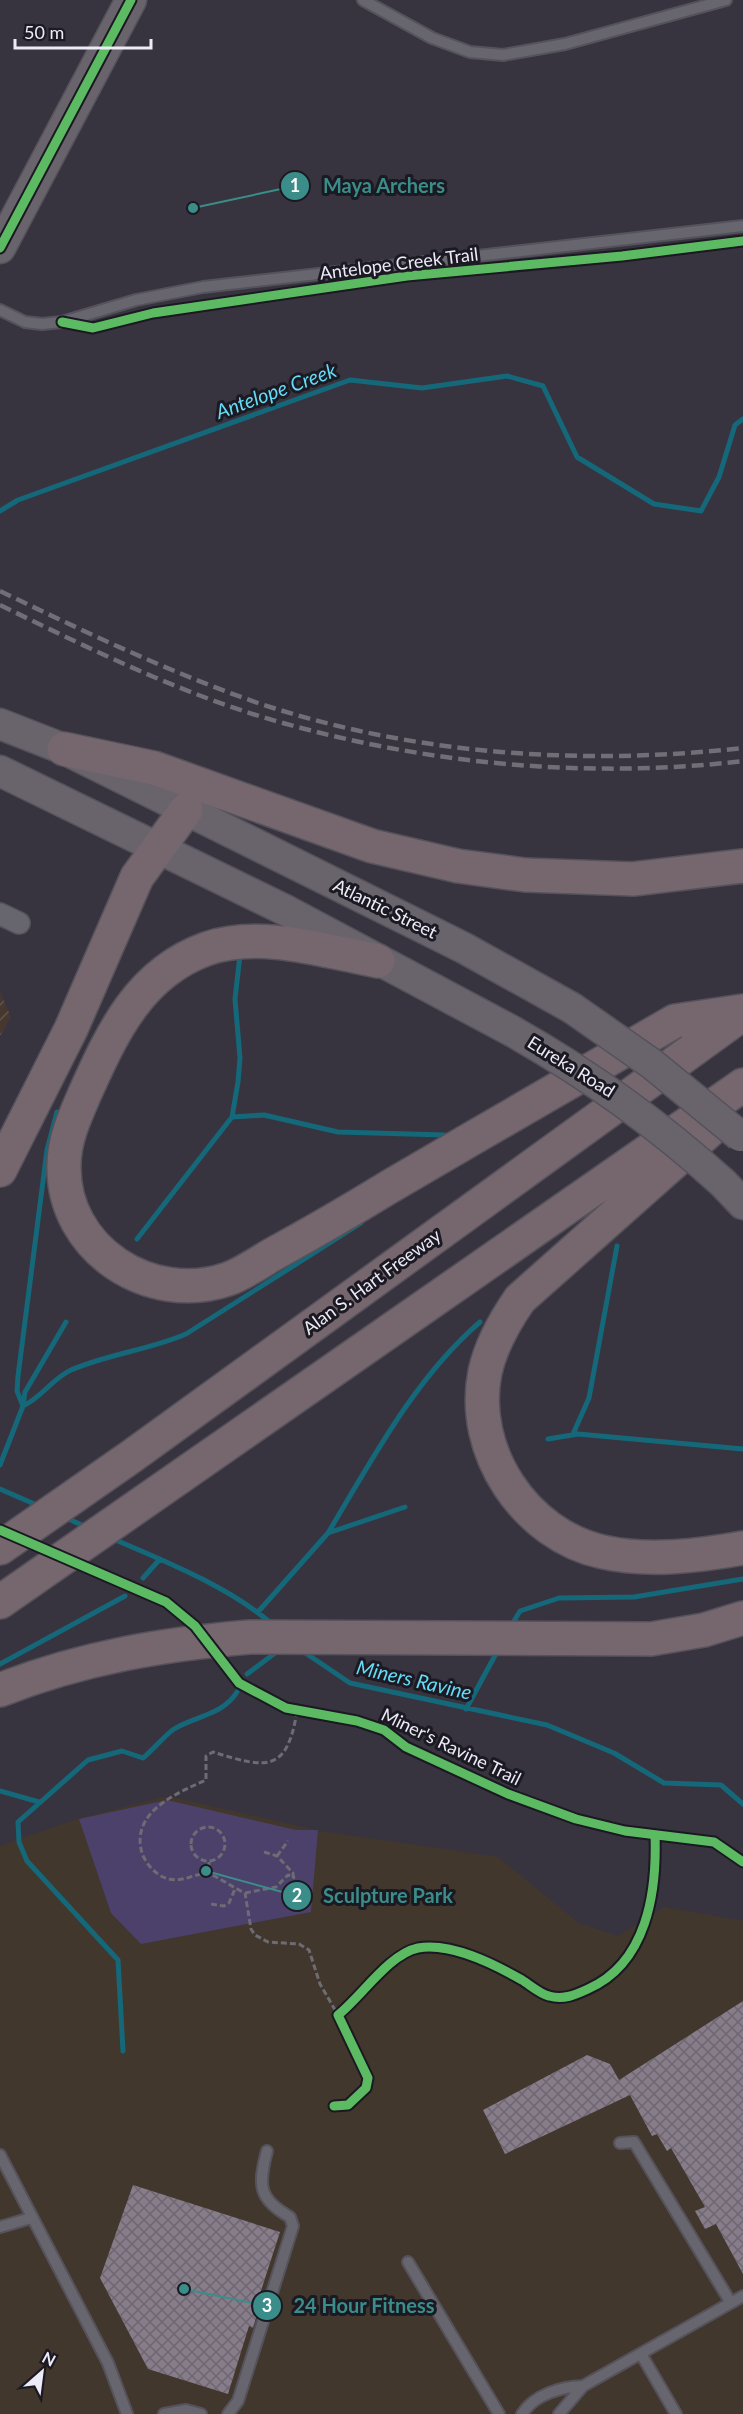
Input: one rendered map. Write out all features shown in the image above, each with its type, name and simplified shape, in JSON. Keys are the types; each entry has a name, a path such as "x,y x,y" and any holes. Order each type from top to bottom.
{"highway":[{"path":"64,749 154,768 372,846 458,866 525,874 633,879 743,866"},
{"path":"0,1170 71,1029 137,877 186,810"},
{"path":"378,961 279,942 231,944 207,949 182,961 162,973 143,991 122,1016 105,1048 69,1134 64,1166 70,1210 98,1249 119,1269 139,1277 172,1285 200,1285 228,1279 310,1235 675,1022 743,1012"},
{"name":"Alan S. Hart Freeway","path":"0,1548 132,1456 743,1012"},
{"path":"7,1597 743,1085"},
{"path":"743,1101 520,1299 504,1322 492,1348 485,1374 483,1400 485,1426 499,1469 525,1506 556,1533 592,1548 626,1555 711,1554 743,1548"},
{"path":"0,1690 49,1671 124,1653 190,1642 250,1637 593,1640 651,1638 704,1630 743,1618"}],"main road":[{"path":"0,248 131,0"},
{"name":"Atlantic Street","path":"0,724 64,749 464,948 572,1008 652,1064 743,1139"},
{"path":"0,771 285,910 378,961"},
{"name":"Eureka Road","path":"378,961 512,1031 594,1080 647,1118 700,1162 743,1204"}],"street":[{"path":"0,914 20,923"}],"lane":[{"path":"363,0 432,38 470,52 502,55 565,44 726,0"},
{"path":"0,310 25,322 42,324 62,322 136,300 203,287 743,226"},
{"path":"620,2143 634,2142 731,2303"},
{"path":"228,2414 238,2401 293,2226 290,2217 270,2206 262,2192 261,2172 267,2151"},
{"path":"0,2155 108,2364 127,2414"},
{"path":"0,2227 31,2218"},
{"path":"408,2262 499,2414"},
{"path":"559,2414 583,2386 743,2296"},
{"path":"641,2354 676,2414"},
{"path":"522,2414 528,2405 560,2387 583,2386"},
{"path":"164,2414 186,2410 201,2414"}],"path":[{"path":"286,1708 308,1713"},
{"path":"295,1878 288,1875 276,1887 245,1893 209,1874 173,1881 159,1876 143,1855 141,1843 147,1819 163,1802 206,1780 206,1756 213,1752 247,1762 275,1761 286,1752 292,1740 297,1711"},
{"path":"203,1827 219,1831 225,1841 224,1852 209,1862 198,1859 191,1850 191,1839 203,1827"},
{"path":"277,1856 288,1841"},
{"path":"264,1852 277,1856 291,1868 295,1878 294,1890 282,1901"},
{"path":"209,1862 209,1874"},
{"path":"211,1904 224,1906 230,1903 235,1889"},
{"path":"245,1893 251,1929 255,1935 268,1942 299,1944 309,1950 320,1984 342,2012 343,2025"}],"shaded area":[{"path":"0,992 11,1017 0,1036"},
{"path":"168,1796 320,1831 498,1857 579,1923 618,1936 664,1907 743,1921 743,2414 0,2414 0,1846 80,1818"},
{"path":"167,1800 296,1830 318,1830 311,1912 141,1944 111,1913 79,1819"}],"building":[{"path":"743,2001 743,2274 716,2224 705,2229 695,2211 705,2207 671,2148 667,2151 657,2134 652,2136 630,2095 505,2154 483,2110 587,2055 610,2064 619,2080"},
{"path":"133,2185 280,2232 258,2300 261,2301 253,2328 249,2326 228,2394 148,2369 100,2278"}],"waterway":[{"name":"Antelope Creek","path":"0,511 18,500 350,380 422,388 507,376 543,386 577,457 654,504 701,511 719,477 735,425 743,419"},
{"path":"232,1117 240,1058 235,999 240,955"},
{"path":"57,1112 47,1150 18,1376 17,1391 23,1406 71,1370 186,1334 361,1223"},
{"path":"137,1239 232,1117 264,1115 338,1132 445,1135"},
{"path":"573,1434 589,1398 617,1246"},
{"path":"0,1465 23,1406 25,1392 66,1322"},
{"path":"328,1533 378,1449 415,1395 456,1344 480,1322"},
{"path":"548,1439 578,1434 743,1449"},
{"name":"Miners Ravine","path":"0,1489 39,1506"},
{"path":"258,1612 328,1533 405,1507"},
{"name":"Miners Ravine","path":"64,1517 86,1527"},
{"name":"Miners Ravine","path":"111,1538 216,1586 255,1610 272,1624"},
{"path":"143,1578 160,1559"},
{"path":"511,1626 520,1611 559,1598 634,1597 743,1579"},
{"path":"0,1664 125,1596"},
{"path":"247,1674 279,1650"},
{"name":"Miners Ravine","path":"301,1650 350,1683 547,1725 614,1753 664,1783 721,1785 743,1804"},
{"path":"466,1709 498,1650"},
{"path":"123,2051 118,1960 27,1861 19,1842 18,1822 88,1760 122,1751 143,1758 174,1729 224,1706 237,1692"},
{"path":"0,1791 39,1802"}],"railway":[{"path":"0,591 128,651 225,691 317,721 377,734 437,745 498,752 560,755 621,756 743,748"},
{"path":"0,605 95,651 192,693 259,716 377,746 438,756 560,768 621,769 743,761"}],"cycle path":[{"path":"0,248 131,0"},
{"name":"Antelope Creek Trail","path":"62,322 93,328 153,313 407,276 622,256 743,241"},
{"name":"Miner's Ravine Trail","path":"0,1530 166,1602 195,1626 239,1683 286,1708 357,1721 384,1730 406,1747 508,1794 576,1819 625,1831 714,1842 743,1862"},
{"path":"334,2106 348,2105 366,2088 368,2078 338,2015 386,1967 407,1952 431,1947 458,1951 499,1967 542,1993 554,1997 574,1995 608,1977 624,1962 636,1944 644,1924 654,1879 655,1835"}],"place":[{"name":"Maya Archers","path":"193,208"},
{"name":"Sculpture Park","path":"206,1871"},
{"name":"24 Hour Fitness","path":"184,2289"}]}
